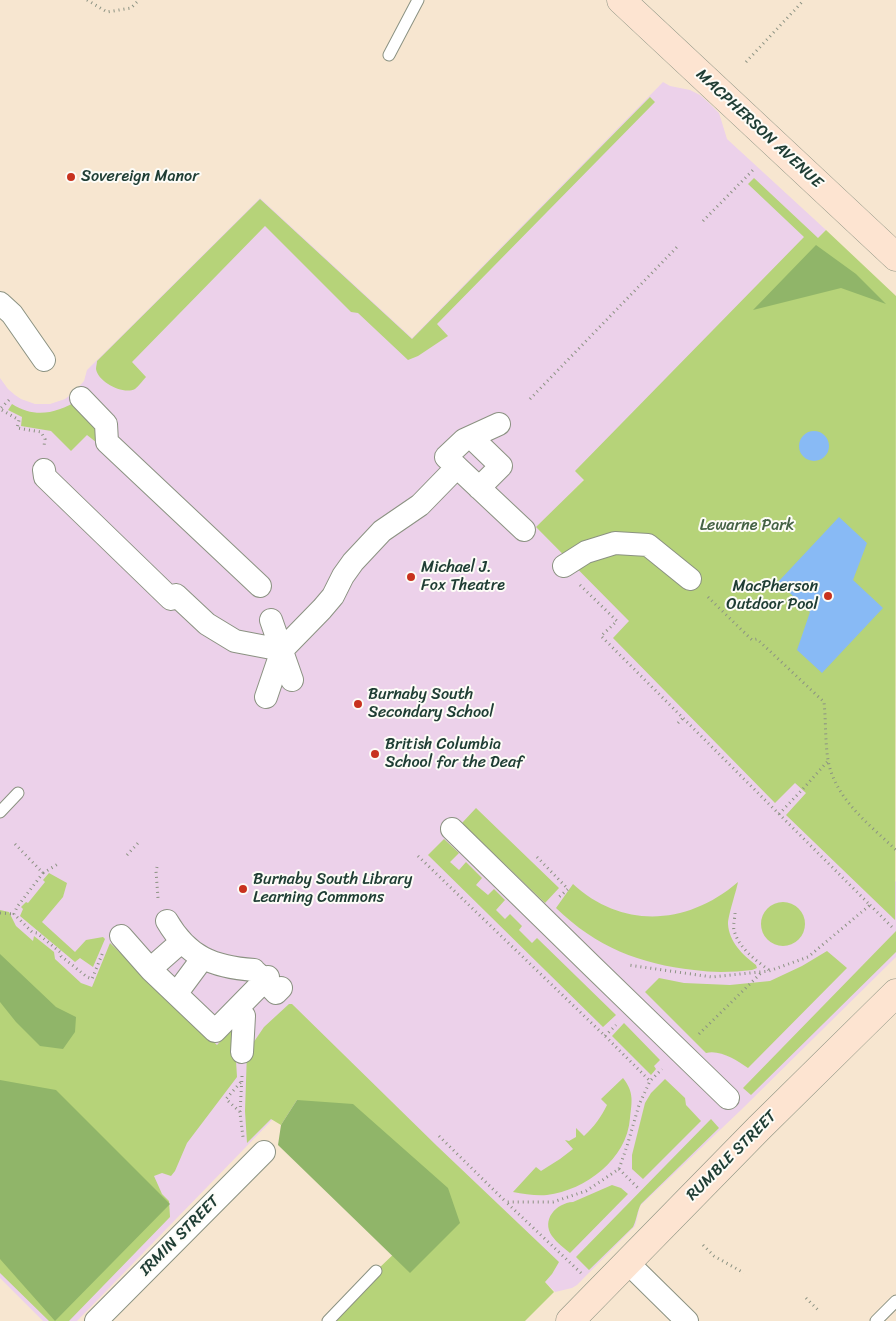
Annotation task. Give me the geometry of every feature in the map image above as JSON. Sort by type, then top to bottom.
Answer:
[{"type":"street","name":"MACPHERSON AVENUE","points":[[622,0],[896,257]]},
{"type":"street","points":[[0,303],[12,314],[44,360]]},
{"type":"street","points":[[81,398],[106,424],[107,442],[260,586]]},
{"type":"street","points":[[499,424],[464,440],[446,457],[457,467],[473,488],[524,530]]},
{"type":"street","points":[[471,437],[501,466],[473,488]]},
{"type":"street","points":[[266,697],[282,650],[308,634],[353,562],[374,543],[382,531],[420,505],[457,467]]},
{"type":"street","points":[[44,470],[45,477],[171,599],[176,595],[207,624],[235,641],[282,650]]},
{"type":"street","points":[[569,573],[586,552],[615,543],[648,545],[690,579]]},
{"type":"street","points":[[271,620],[292,680]]},
{"type":"street","points":[[452,828],[728,1098]]},
{"type":"street","points":[[113,942],[154,967],[181,990],[215,1031],[270,983],[202,959],[181,942],[166,921]]},
{"type":"street","points":[[154,967],[181,942]]},
{"type":"street","points":[[181,990],[202,959]]},
{"type":"street","name":"RUMBLE STREET","points":[[570,1321],[759,1128],[896,993]]},
{"type":"street","points":[[237,1010],[244,1016],[242,1052]]},
{"type":"street","name":"IRMIN STREET","points":[[96,1321],[264,1152]]},
{"type":"street","points":[[628,1263],[687,1321]]},
{"type":"lane","points":[[389,55],[418,0]]},
{"type":"lane","points":[[0,812],[18,793]]},
{"type":"lane","points":[[328,1321],[376,1271]]},
{"type":"lane","points":[[876,1321],[896,1301]]},
{"type":"path","points":[[87,0],[107,12],[131,8],[139,0]]},
{"type":"path","points":[[746,62],[804,0]]},
{"type":"path","points":[[703,221],[754,169]]},
{"type":"path","points":[[530,399],[677,247]]},
{"type":"path","points":[[9,400],[0,410],[19,420],[17,428],[41,432],[45,439]]},
{"type":"path","points":[[569,573],[617,621],[601,636],[893,928]]},
{"type":"path","points":[[690,579],[752,640],[757,639],[824,702],[828,761],[836,783],[846,801],[896,850]]},
{"type":"path","points":[[678,723],[683,718]]},
{"type":"path","points":[[779,814],[828,761]]},
{"type":"path","points":[[730,773],[734,769]]},
{"type":"path","points":[[127,855],[138,843]]},
{"type":"path","points":[[15,844],[43,873]]},
{"type":"path","points":[[418,856],[650,1081]]},
{"type":"path","points":[[537,857],[568,889],[540,915]]},
{"type":"path","points":[[14,914],[17,907],[43,873],[58,864]]},
{"type":"path","points":[[592,966],[628,965],[712,977],[769,971],[808,957],[870,905]]},
{"type":"path","points":[[0,913],[14,914],[32,932],[37,933],[87,977],[92,979],[113,942]]},
{"type":"path","points":[[735,913],[734,929],[742,947],[769,971]]},
{"type":"path","points":[[506,1202],[553,1202],[586,1190],[619,1169],[639,1105],[650,1081],[762,972]]},
{"type":"path","points":[[242,1052],[240,1113],[242,1129]]},
{"type":"path","points":[[240,1113],[226,1099],[241,1082]]},
{"type":"path","points":[[439,1136],[585,1277]]},
{"type":"path","points":[[619,1169],[639,1189]]},
{"type":"path","points":[[703,1245],[714,1256],[744,1273]]},
{"type":"path","points":[[806,1298],[819,1311]]},
{"type":"shaded area","name":"Burnaby South Secondary School","points":[[663,82],[670,86],[690,90],[708,102],[719,113],[727,139],[826,230],[568,496],[896,882],[896,957],[741,1110],[640,1206],[635,1226],[572,1288],[555,1292],[457,1194],[407,1242],[276,1116],[77,1321],[43,1321],[0,1278],[0,378],[15,395],[35,404],[50,404],[65,399],[84,381],[87,370],[260,198],[412,338]]},
{"type":"green space","points":[[650,97],[655,102],[437,324],[448,336],[418,356],[408,360],[358,313],[351,312],[265,226],[132,362],[146,377],[135,389],[118,389],[106,383],[98,374],[96,369],[97,361],[260,199],[412,339]]},
{"type":"green space","name":"Lewarne Park","points":[[754,178],[818,238],[826,230],[896,296],[895,920],[786,815],[806,793],[795,783],[775,803],[613,638],[629,621],[536,527],[584,480],[575,471],[804,237],[748,184]]},
{"type":"green space","points":[[816,245],[856,274],[886,304],[841,288],[753,310]]},
{"type":"green space","points":[[79,400],[101,423],[101,446],[87,435],[71,451],[51,431],[21,426],[22,417],[8,410],[12,404],[29,412],[54,411]]},
{"type":"green space","points":[[476,808],[559,888],[545,903],[462,823]]},
{"type":"green space","points":[[444,839],[459,853],[450,862],[459,870],[466,862],[482,878],[476,885],[488,895],[494,889],[505,900],[496,910],[505,919],[510,914],[522,926],[519,930],[532,943],[537,938],[616,1015],[603,1027],[428,855]]},
{"type":"green space","points":[[49,873],[67,883],[63,897],[42,922],[75,952],[86,940],[103,937],[105,939],[93,967],[80,958],[75,962],[20,916],[23,909],[21,907],[26,902],[28,903],[45,882],[43,880]]},
{"type":"green space","points":[[738,882],[728,920],[729,931],[738,948],[756,965],[757,968],[752,970],[701,971],[637,958],[603,943],[571,922],[556,908],[573,884],[592,899],[613,909],[634,915],[656,916],[677,914],[698,907],[719,896]]},
{"type":"green space","points":[[783,902],[795,906],[801,912],[805,924],[801,936],[795,942],[783,946],[771,942],[765,936],[761,924],[765,912],[771,906]]},
{"type":"green space","points":[[0,910],[9,912],[16,926],[33,941],[34,936],[54,952],[55,959],[81,983],[92,987],[110,943],[217,1045],[234,1027],[237,1077],[187,1143],[171,1176],[162,1173],[154,1176],[162,1194],[169,1201],[170,1217],[69,1321],[49,1321],[0,1273]]},
{"type":"green space","points":[[896,931],[896,952],[751,1095],[743,1088]]},
{"type":"green space","points":[[827,951],[847,968],[748,1068],[722,1054],[706,1053],[645,992],[659,978],[684,983],[730,985],[770,981],[802,966]]},
{"type":"green space","points":[[0,954],[56,1007],[76,1017],[75,1032],[63,1049],[40,1046],[16,1022],[0,1002]]},
{"type":"green space","points":[[289,1004],[292,1004],[559,1262],[545,1282],[554,1292],[525,1321],[328,1321],[376,1271],[451,1199],[297,1100],[281,1125],[271,1119],[247,1143],[245,1111],[247,1052],[264,1027]]},
{"type":"green space","points":[[624,1023],[660,1060],[654,1066],[656,1069],[651,1075],[612,1036]]},
{"type":"green space","points":[[623,1078],[629,1088],[631,1097],[630,1118],[627,1133],[613,1159],[590,1179],[562,1192],[547,1195],[530,1195],[513,1192],[536,1167],[541,1171],[573,1149],[565,1140],[569,1141],[576,1137],[576,1128],[584,1136],[591,1129],[607,1105],[601,1099]]},
{"type":"green space","points":[[665,1079],[685,1098],[686,1105],[701,1121],[643,1179],[632,1169],[632,1155],[645,1103],[651,1093]]},
{"type":"green space","points":[[0,1080],[56,1090],[170,1204],[55,1321],[0,1259]]},
{"type":"green space","points":[[297,1100],[353,1104],[448,1188],[460,1223],[410,1273],[278,1145],[281,1125]]},
{"type":"green space","points":[[711,1119],[719,1128],[641,1204],[633,1227],[589,1270],[576,1257]]},
{"type":"green space","points":[[612,1185],[621,1188],[628,1194],[570,1253],[556,1241],[549,1230],[549,1218],[552,1213],[561,1205],[573,1202]]},
{"type":"water","points":[[814,431],[820,432],[828,440],[828,452],[820,460],[814,461],[808,460],[800,452],[799,446],[800,440],[808,432]]},
{"type":"water","points":[[839,517],[867,543],[853,580],[883,608],[822,673],[797,650],[810,612],[778,582]]},
{"type":"place","name":"Sovereign Manor","points":[[71,177]]},
{"type":"place","name":"Michael J. Fox Theatre","points":[[411,577]]},
{"type":"place","name":"MacPherson Outdoor Pool","points":[[828,596]]},
{"type":"place","name":"Burnaby South Secondary School","points":[[358,704]]},
{"type":"place","name":"British Columbia School for the Deaf","points":[[375,754]]},
{"type":"place","name":"Burnaby South Library Learning Commons","points":[[243,889]]}]
